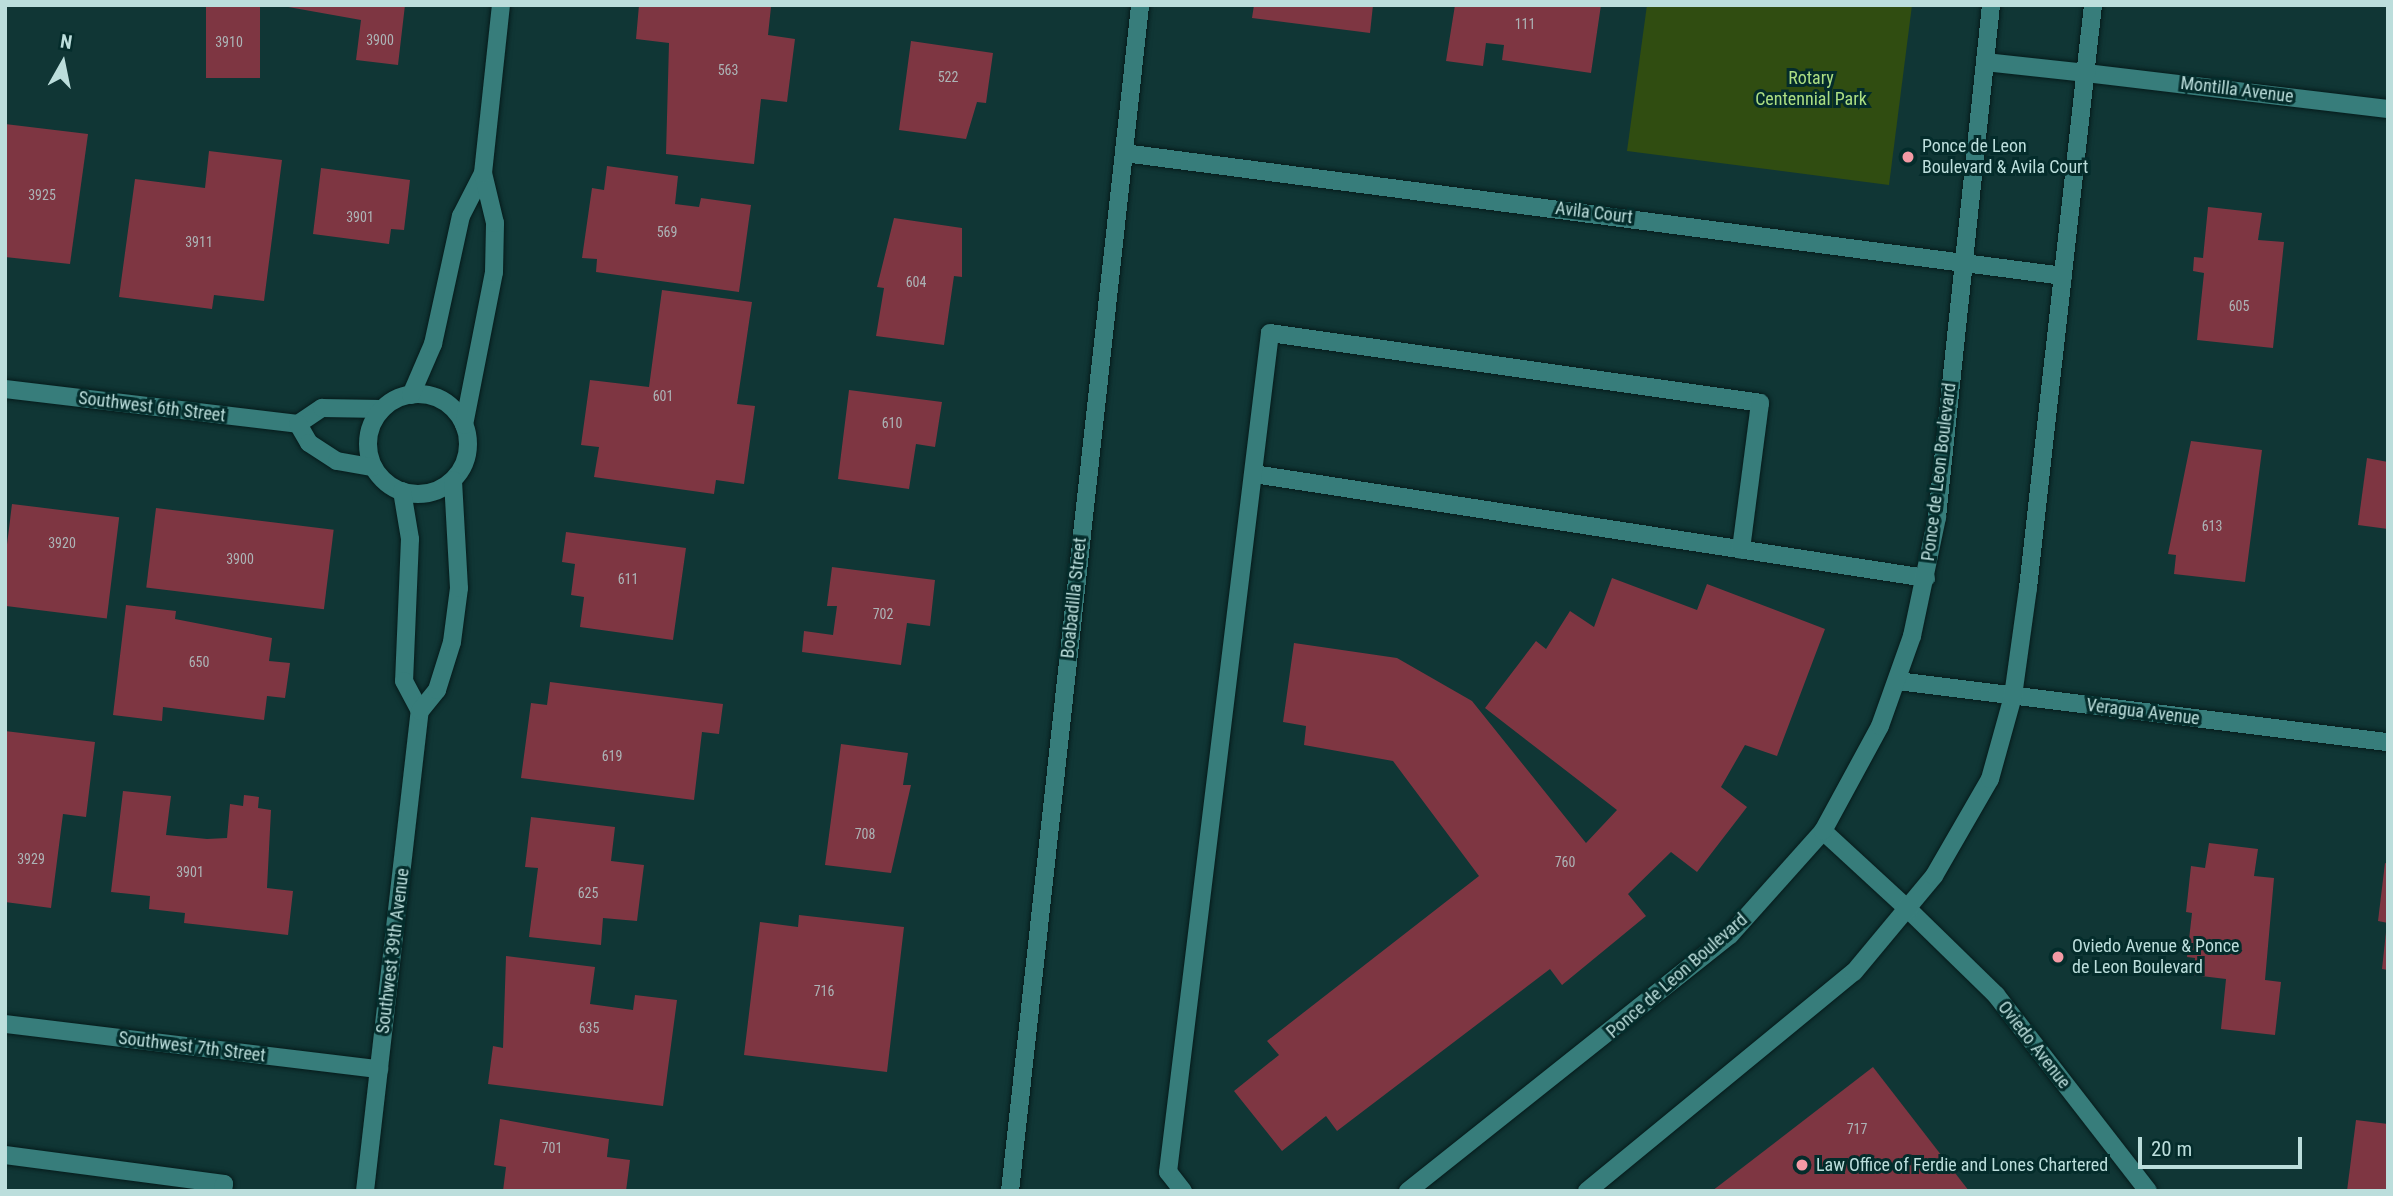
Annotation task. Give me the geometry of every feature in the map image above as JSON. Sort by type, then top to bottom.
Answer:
[{"type":"street","name":"Southwest 39th Avenue","points":[[365,1191],[420,711],[437,690],[452,642],[460,562],[453,480],[466,460],[464,425],[494,272],[495,223],[483,173],[501,5]]},
{"type":"street","name":"Boabadilla Street","points":[[1010,1191],[1140,5]]},
{"type":"street","name":"Ponce de Leon Boulevard","points":[[1408,1191],[1730,935],[1823,831],[1898,681],[1926,578],[1991,5]]},
{"type":"street","points":[[1587,1191],[1806,1017],[1909,910],[1967,827],[1990,779],[2013,696],[2093,5]]},
{"type":"street","name":"Montilla Avenue","points":[[1985,62],[2388,109]]},
{"type":"street","name":"Avila Court","points":[[1124,153],[2063,276]]},
{"type":"street","name":"Southwest 39th Avenue","points":[[411,395],[433,344],[461,216],[483,173]]},
{"type":"street","points":[[1183,1191],[1168,1172],[1270,333],[1760,403],[1741,550]]},
{"type":"street","name":"Southwest 6th Street","points":[[5,389],[298,424]]},
{"type":"street","points":[[453,480],[429,494],[402,491],[372,467],[337,461],[309,443],[298,424],[322,408],[383,409],[411,395],[442,400],[464,425]]},
{"type":"street","points":[[372,467],[368,436],[383,409]]},
{"type":"street","points":[[1254,474],[1926,578]]},
{"type":"street","points":[[402,491],[410,539],[404,681],[420,711]]},
{"type":"street","name":"Veragua Avenue","points":[[1898,681],[2388,742]]},
{"type":"street","name":"Oviedo Avenue","points":[[1823,831],[1996,995],[2148,1191]]},
{"type":"street","name":"Southwest 7th Street","points":[[5,1024],[379,1069]]},
{"type":"street","points":[[5,1155],[224,1184],[223,1191]]},
{"type":"green space","name":"Rotary Centennial Park","points":[[1647,5],[1912,5],[1889,185],[1627,151]]},
{"type":"building","points":[[206,5],[260,5],[260,78],[206,78]]},
{"type":"building","points":[[277,5],[405,5],[398,65],[356,60],[361,20]]},
{"type":"building","points":[[639,5],[771,7],[768,35],[795,39],[787,102],[761,99],[754,164],[666,154],[669,43],[636,39]]},
{"type":"building","points":[[1254,5],[1373,5],[1370,33],[1252,18]]},
{"type":"building","points":[[1455,5],[1601,5],[1591,73],[1502,60],[1504,45],[1486,43],[1483,66],[1446,61]]},
{"type":"building","points":[[911,41],[993,53],[986,103],[977,102],[966,139],[899,130]]},
{"type":"building","points":[[5,124],[88,134],[70,264],[5,257]]},
{"type":"building","points":[[209,151],[282,160],[264,301],[214,295],[212,309],[119,297],[135,179],[205,188]]},
{"type":"building","points":[[607,166],[678,176],[675,204],[699,207],[701,198],[751,205],[739,292],[596,272],[597,259],[582,258],[592,188],[604,190]]},
{"type":"building","points":[[321,168],[410,180],[404,230],[391,229],[389,244],[313,234]]},
{"type":"building","points":[[2208,207],[2262,213],[2258,240],[2284,242],[2273,348],[2197,340],[2204,273],[2193,271],[2194,257],[2203,258]]},
{"type":"building","points":[[894,218],[962,228],[962,277],[954,276],[944,345],[876,336],[884,288],[877,287]]},
{"type":"building","points":[[662,290],[752,302],[737,404],[755,406],[744,484],[716,480],[714,494],[594,477],[599,447],[581,445],[590,380],[649,387]]},
{"type":"building","points":[[849,390],[942,402],[935,447],[916,444],[909,489],[838,479]]},
{"type":"building","points":[[2191,441],[2262,450],[2245,582],[2174,574],[2176,555],[2168,554]]},
{"type":"building","points":[[2367,458],[2388,462],[2388,529],[2358,525]]},
{"type":"building","points":[[12,504],[119,517],[107,618],[5,606],[5,561]]},
{"type":"building","points":[[156,508],[334,530],[324,609],[146,587]]},
{"type":"building","points":[[566,532],[686,548],[673,640],[580,627],[584,597],[571,595],[575,564],[562,562]]},
{"type":"building","points":[[832,567],[935,580],[930,626],[907,623],[901,665],[802,652],[804,631],[833,635],[837,606],[827,606]]},
{"type":"building","points":[[1612,578],[1697,610],[1707,584],[1825,629],[1777,756],[1745,745],[1721,787],[1747,807],[1697,872],[1671,852],[1628,894],[1646,916],[1562,985],[1550,969],[1337,1131],[1326,1116],[1282,1151],[1234,1091],[1279,1055],[1267,1041],[1479,876],[1393,761],[1304,745],[1306,726],[1283,722],[1294,643],[1397,658],[1472,701],[1586,843],[1617,810],[1485,708],[1536,641],[1546,649],[1570,611],[1594,627]]},
{"type":"building","points":[[126,605],[176,611],[175,619],[272,638],[269,661],[290,663],[285,698],[267,696],[264,720],[163,707],[162,721],[113,715]]},
{"type":"building","points":[[550,682],[723,704],[719,734],[702,732],[694,800],[521,778],[531,703],[547,705]]},
{"type":"building","points":[[5,731],[95,742],[86,817],[63,814],[51,908],[5,902]]},
{"type":"building","points":[[841,744],[908,753],[903,785],[911,785],[891,873],[825,865]]},
{"type":"building","points":[[123,791],[171,796],[166,835],[207,839],[227,838],[230,804],[243,806],[244,795],[259,797],[258,808],[271,810],[267,888],[293,891],[288,935],[184,923],[185,913],[149,909],[150,896],[111,892]]},
{"type":"building","points":[[531,817],[615,827],[611,861],[644,865],[637,921],[603,918],[601,945],[529,937],[538,868],[525,867]]},
{"type":"building","points":[[2209,843],[2258,849],[2254,876],[2274,878],[2265,980],[2281,982],[2275,1035],[2221,1029],[2226,979],[2193,975],[2195,958],[2187,957],[2192,913],[2186,912],[2191,866],[2205,868]]},
{"type":"building","points":[[2385,863],[2388,864],[2388,923],[2378,921]]},
{"type":"building","points":[[799,915],[904,927],[887,1072],[744,1055],[760,922],[798,927]]},
{"type":"building","points":[[2388,932],[2388,970],[2382,969]]},
{"type":"building","points":[[506,956],[595,967],[590,1004],[633,1010],[635,995],[677,1000],[663,1106],[488,1084],[493,1046],[503,1048]]},
{"type":"building","points":[[1873,1067],[1969,1191],[1712,1191]]},
{"type":"building","points":[[500,1119],[609,1139],[607,1157],[630,1160],[626,1191],[503,1191],[506,1167],[494,1165]]},
{"type":"building","points":[[2356,1120],[2388,1124],[2388,1191],[2347,1191]]},
{"type":"place","name":"Ponce de Leon Boulevard & Avila Court","points":[[1908,157]]},
{"type":"place","name":"Oviedo Avenue & Ponce de Leon Boulevard","points":[[2058,957]]},
{"type":"place","name":"Law Office of Ferdie and Lones Chartered","points":[[1802,1165]]}]
